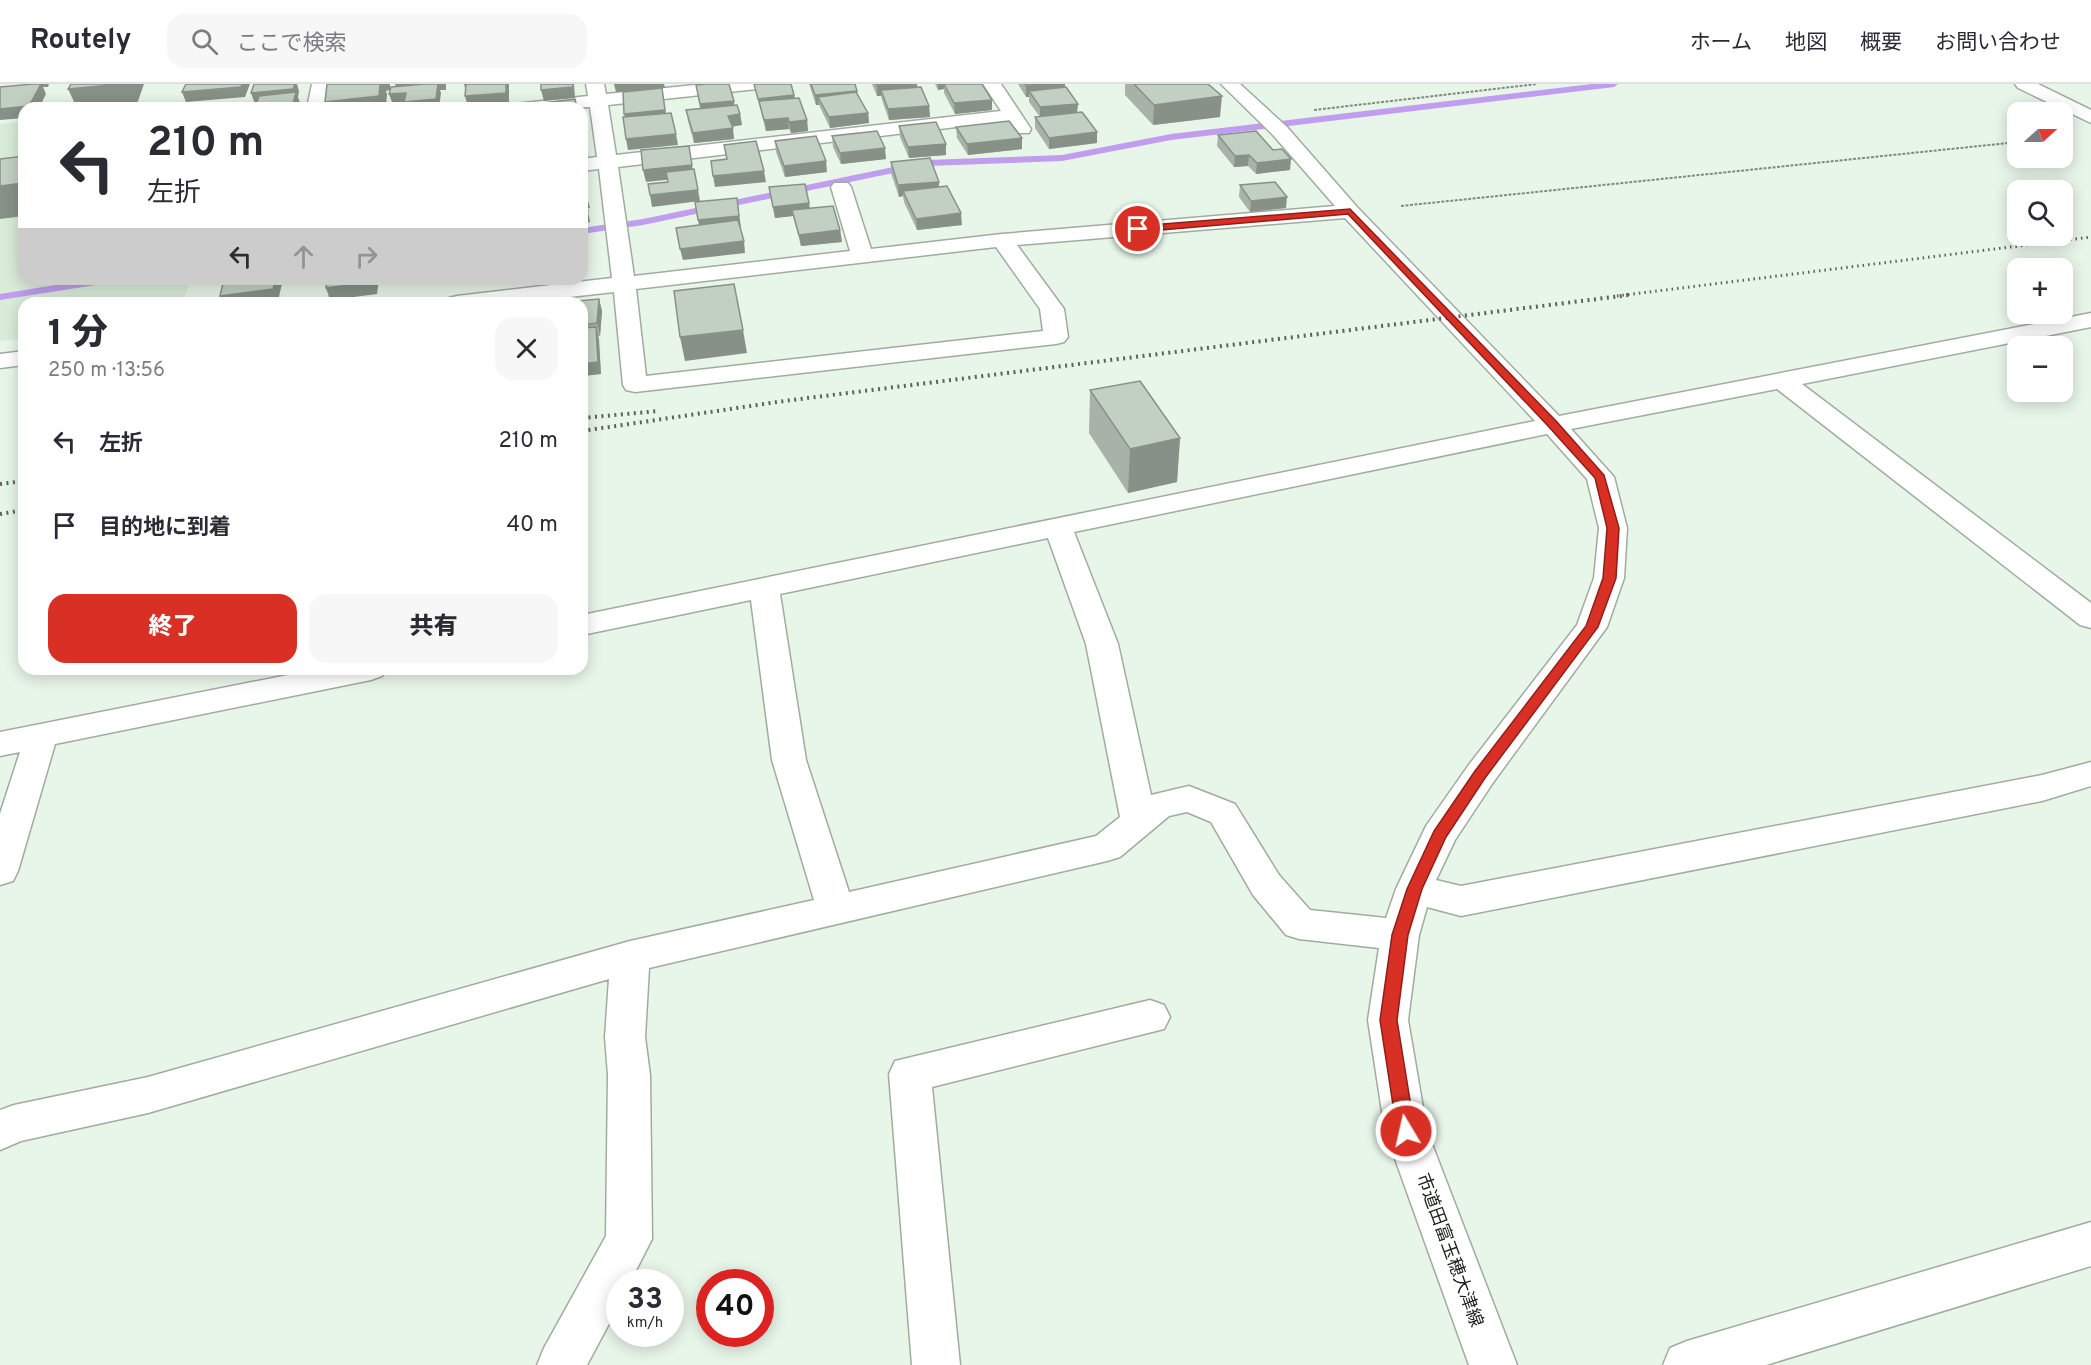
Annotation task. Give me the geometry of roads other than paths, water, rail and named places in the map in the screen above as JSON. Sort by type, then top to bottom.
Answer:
[{"type":"street","points":[[317,102],[321,84]]},
{"type":"street","points":[[551,102],[596,92],[757,84]]},
{"type":"street","points":[[588,165],[1017,122],[992,84]]},
{"type":"street","points":[[2024,84],[2091,117]]},
{"type":"street","name":"市道田富玉穂大津線","points":[[1233,86],[1272,124],[1350,211],[1553,424],[1600,477],[1613,528],[1610,578],[1592,627],[1480,775],[1439,835],[1414,889],[1400,935],[1388,1020],[1406,1131],[1493,1365]]},
{"type":"street","points":[[596,92],[618,226],[635,385],[1056,337],[1053,309],[1002,240]]},
{"type":"street","points":[[841,187],[862,256]]},
{"type":"street","points":[[510,297],[1002,240],[1350,211]]},
{"type":"street","points":[[588,625],[1553,424],[2091,320]]},
{"type":"street","points":[[0,361],[18,359]]},
{"type":"street","points":[[1781,380],[2091,618]]},
{"type":"street","points":[[1058,527],[1102,644],[1139,821]]},
{"type":"street","points":[[764,588],[789,760],[836,909]]},
{"type":"street","points":[[0,744],[342,675]]},
{"type":"street","points":[[0,871],[41,737]]},
{"type":"street","points":[[1414,889],[1461,901],[2042,788],[2091,774]]},
{"type":"street","points":[[0,1131],[14,1125],[148,1095],[630,957],[1107,847],[1159,806],[1189,799],[1223,813],[1266,885],[1299,924],[1400,935]]},
{"type":"street","points":[[561,1365],[630,1239],[629,1075],[625,1037],[630,957]]},
{"type":"street","points":[[936,1365],[910,1074],[1150,1017]]},
{"type":"street","points":[[1687,1365],[2091,1244]]},
{"type":"waterway","points":[[588,230],[643,222],[927,163],[1062,158],[1171,137],[1614,84]]},
{"type":"waterway","points":[[0,297],[77,285]]},
{"type":"railway","points":[[1617,296],[2091,237]]},
{"type":"railway","points":[[588,430],[784,401],[1629,295]]},
{"type":"railway","points":[[588,417],[659,411]]},
{"type":"railway","points":[[0,484],[18,482]]},
{"type":"railway","points":[[0,514],[18,511]]}]
